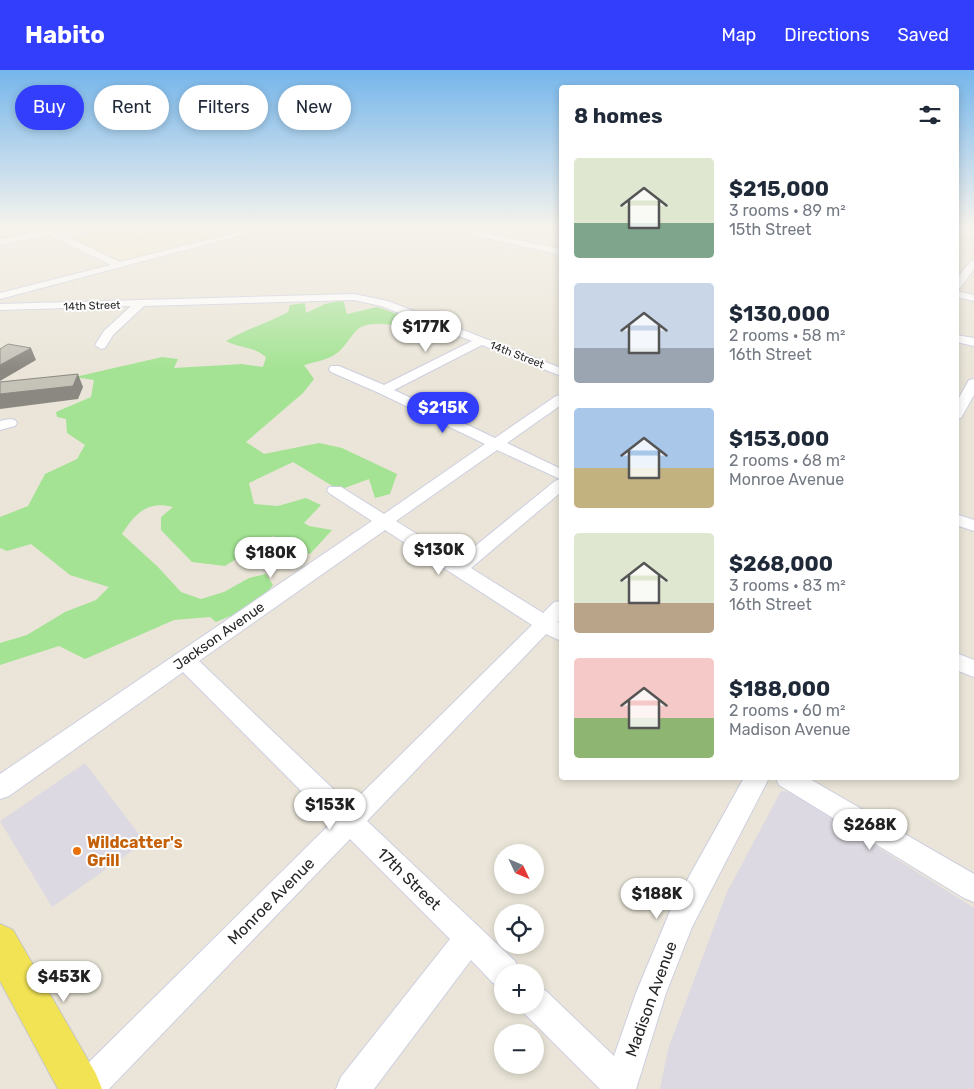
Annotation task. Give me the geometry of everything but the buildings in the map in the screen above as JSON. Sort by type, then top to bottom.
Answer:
[{"type":"main road","points":[[0,943],[81,1089]]},
{"type":"street","points":[[0,296],[82,275]]},
{"type":"street","points":[[959,295],[974,298]]},
{"type":"street","name":"14th Street","points":[[0,307],[139,305],[354,298],[384,303],[559,371]]},
{"type":"street","points":[[101,345],[108,333],[139,305]]},
{"type":"street","points":[[959,339],[974,342]]},
{"type":"street","points":[[384,390],[481,341]]},
{"type":"street","points":[[335,369],[384,390],[559,474]]},
{"type":"street","points":[[959,409],[974,383]]},
{"type":"street","name":"Jackson Avenue","points":[[0,788],[559,400]]},
{"type":"street","points":[[458,569],[559,486]]},
{"type":"street","points":[[335,490],[458,569],[556,622]]},
{"type":"street","points":[[959,520],[974,526]]},
{"type":"street","name":"Monroe Avenue","points":[[86,1089],[349,822],[556,622]]},
{"type":"street","name":"17th Street","points":[[184,660],[496,964]]},
{"type":"street","points":[[959,662],[974,669]]},
{"type":"street","name":"Madison Avenue","points":[[620,1087],[651,993],[681,919],[756,780]]},
{"type":"street","points":[[791,780],[974,889]]},
{"type":"street","points":[[353,1089],[468,938]]},
{"type":"street","points":[[544,1011],[620,1087]]},
{"type":"shaded area","points":[[85,763],[145,842],[52,907],[0,821]]},
{"type":"shaded area","points":[[781,791],[790,792],[974,908],[974,1089],[660,1089],[668,1049],[727,892]]},
{"type":"green space","points":[[343,300],[347,314],[377,307],[420,322],[422,325],[407,327],[376,324],[361,327],[352,335],[340,351],[321,360],[304,365],[314,379],[303,393],[246,442],[264,454],[319,443],[342,448],[397,474],[390,494],[375,498],[369,479],[339,490],[293,462],[249,483],[254,504],[278,506],[306,498],[321,505],[304,523],[309,526],[332,530],[310,554],[289,547],[273,536],[225,566],[192,562],[161,530],[161,517],[173,507],[156,505],[149,507],[132,520],[122,534],[158,567],[181,592],[201,599],[224,592],[249,578],[266,574],[273,585],[257,605],[216,622],[210,617],[174,620],[85,659],[59,646],[0,665],[0,643],[27,635],[65,612],[96,600],[109,587],[70,575],[31,544],[7,551],[0,548],[0,517],[28,506],[45,474],[77,459],[85,445],[67,433],[66,419],[57,417],[56,412],[91,397],[94,380],[75,377],[162,357],[178,359],[174,368],[242,364],[263,367],[266,357],[261,353],[226,341],[288,312],[290,305],[305,303],[306,313],[325,304]]},
{"type":"place","name":"Wildcatter's Grill","points":[[77,851]]}]
